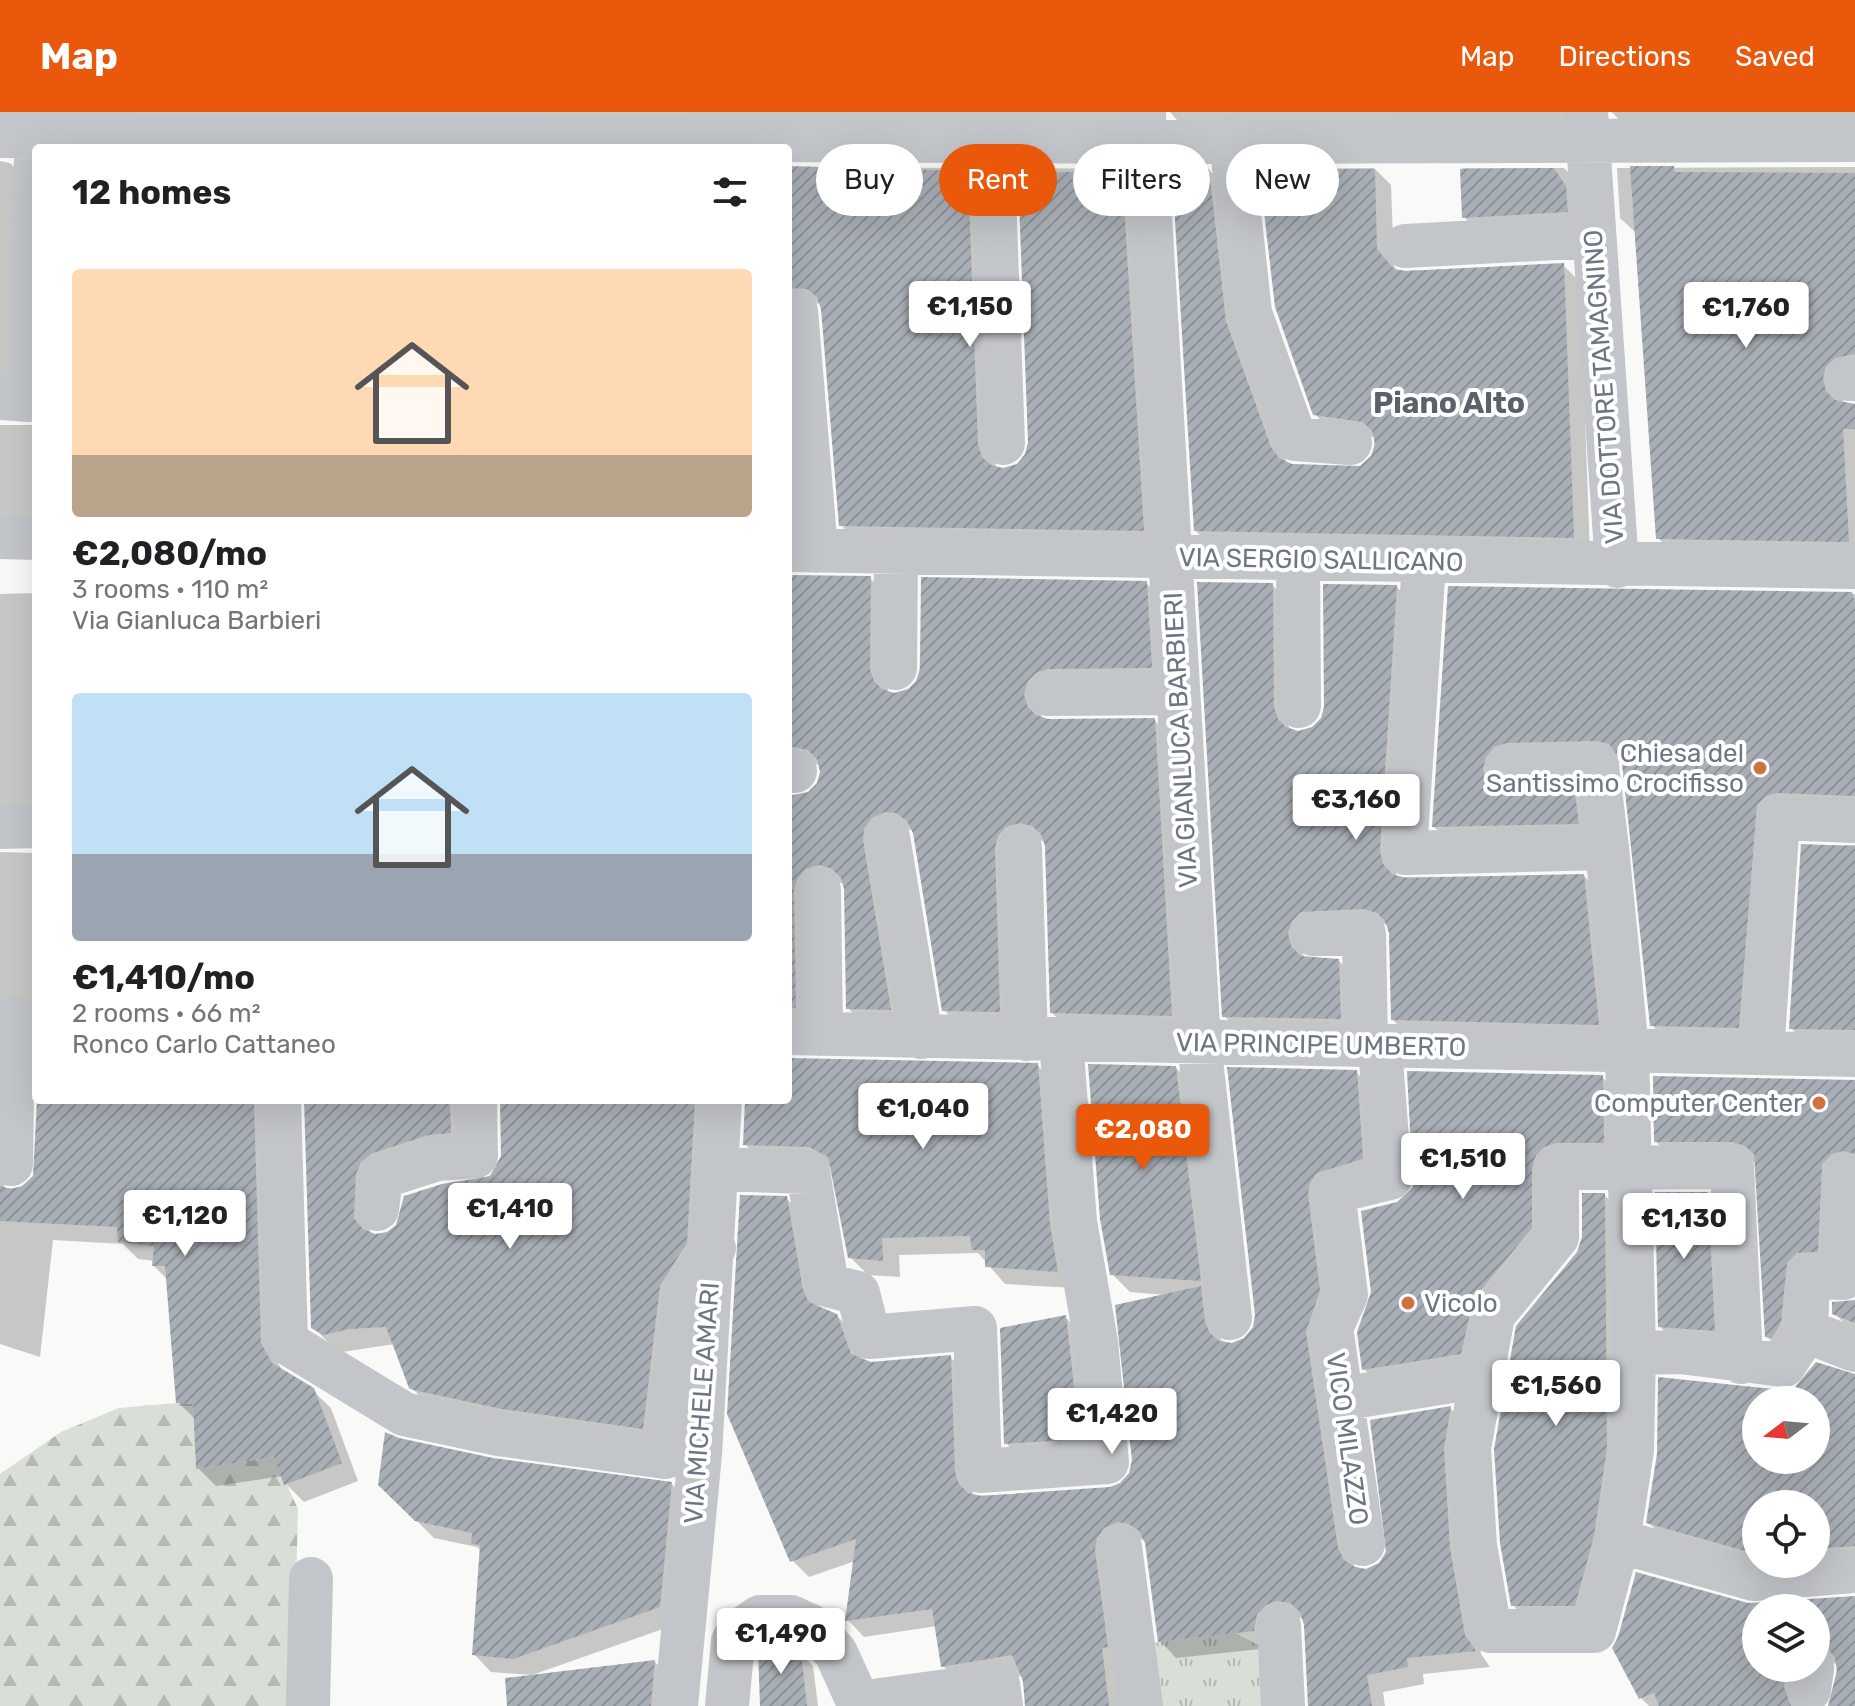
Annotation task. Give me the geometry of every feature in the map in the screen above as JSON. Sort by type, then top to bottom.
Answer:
[{"type":"street","points":[[0,398],[29,400],[16,278],[27,144],[580,144],[698,133],[992,140],[1145,126],[1231,139],[1380,126],[1685,126],[1836,131]]},
{"type":"street","name":"VIA GIANLUCA BARBIERI","points":[[1145,126],[1199,1043],[1230,1318]]},
{"type":"street","name":"VIA DOTTORE TAMAGNINO","points":[[1587,126],[1592,236],[1617,566]]},
{"type":"street","points":[[1231,139],[1250,313],[1295,439],[1350,443]]},
{"type":"street","points":[[992,140],[1003,443]]},
{"type":"street","points":[[1405,246],[1592,236]]},
{"type":"street","points":[[796,311],[802,550]]},
{"type":"street","points":[[0,537],[32,538]]},
{"type":"street","name":"VIA SERGIO SALLICANO","points":[[802,550],[1617,566],[1855,567]]},
{"type":"street","points":[[895,668],[896,553]]},
{"type":"street","points":[[1298,560],[1299,706]]},
{"type":"street","points":[[1424,562],[1405,853],[1607,848]]},
{"type":"street","points":[[1049,694],[1178,693]]},
{"type":"street","points":[[1508,768],[1597,766],[1627,1050],[1628,1170],[1634,1353],[1632,1450],[1618,1541],[1594,1631],[1490,1631],[1475,1546],[1469,1448],[1493,1315],[1557,1237],[1557,1168],[1628,1170],[1732,1167],[1741,1362]]},
{"type":"street","points":[[1762,1053],[1778,818],[1855,821]]},
{"type":"street","points":[[0,827],[32,826]]},
{"type":"street","points":[[888,837],[921,1037]]},
{"type":"street","points":[[719,1169],[808,1172],[827,1285],[858,1293],[869,1337],[975,1328],[980,1471],[1107,1462],[1096,1342],[1044,1040],[1020,848]]},
{"type":"street","points":[[804,1034],[819,890]]},
{"type":"street","points":[[1313,934],[1364,934],[1373,1046]]},
{"type":"street","points":[[11,1164],[16,1018]]},
{"type":"street","name":"VIA PRINCIPE UMBERTO","points":[[804,1034],[1855,1055]]},
{"type":"street","name":"VICO MILAZZO","points":[[1363,1544],[1331,1328],[1346,1295],[1333,1192],[1390,1178],[1373,1046]]},
{"type":"street","points":[[279,1104],[286,1342],[404,1414],[498,1434],[665,1457],[685,1289],[714,1248]]},
{"type":"street","points":[[377,1209],[381,1177],[437,1159],[476,1156],[475,1104]]},
{"type":"street","name":"VIA MICHELE AMARI","points":[[676,1706],[700,1454],[719,1169],[720,1104]]},
{"type":"street","points":[[1634,1353],[1680,1352],[1784,1365],[1806,1331],[1808,1276],[1843,1278],[1844,1176]]},
{"type":"street","points":[[1806,1331],[1855,1350]]},
{"type":"street","points":[[1340,1399],[1482,1376]]},
{"type":"street","points":[[1618,1541],[1754,1579],[1787,1593],[1855,1571]]},
{"type":"street","points":[[1120,1547],[1141,1706]]},
{"type":"street","points":[[308,1706],[311,1579]]},
{"type":"street","points":[[727,1706],[733,1641],[744,1628],[760,1617],[791,1617],[813,1627],[836,1653],[859,1704],[998,1684],[1001,1706]]},
{"type":"street","points":[[1279,1626],[1283,1706]]},
{"type":"green space","points":[[193,1404],[196,1469],[274,1457],[298,1509],[293,1706],[0,1706],[0,1474],[61,1432],[119,1408]]},
{"type":"green space","points":[[1235,1633],[1264,1648],[1267,1706],[1161,1706],[1152,1643]]},
{"type":"building","points":[[792,166],[816,167],[816,216],[923,216],[923,170],[939,170],[939,216],[970,216],[978,444],[982,457],[991,465],[1003,468],[1017,464],[1025,454],[1028,442],[1020,216],[1057,216],[1057,172],[1073,172],[1073,216],[1125,216],[1144,531],[839,526],[821,309],[817,297],[807,289],[792,288]]},
{"type":"building","points":[[1630,166],[1674,166],[1675,172],[1855,173],[1855,354],[1835,358],[1826,367],[1823,378],[1826,391],[1835,400],[1855,404],[1855,429],[1843,429],[1849,542],[1656,539]]},
{"type":"building","points":[[1554,168],[1566,186],[1568,212],[1462,218],[1460,169]]},
{"type":"building","points":[[1339,169],[1375,169],[1377,249],[1394,269],[1406,271],[1564,263],[1574,538],[1194,531],[1175,216],[1210,216],[1210,178],[1226,321],[1271,447],[1279,458],[1292,464],[1360,466],[1371,456],[1375,444],[1372,431],[1363,422],[1313,415],[1275,307],[1264,216],[1339,216]]},
{"type":"building","points":[[792,575],[871,576],[870,669],[874,681],[882,689],[894,693],[908,689],[916,681],[920,669],[921,577],[1147,581],[1152,668],[1048,669],[1036,673],[1028,681],[1024,695],[1028,707],[1036,715],[1048,719],[1155,718],[1172,1016],[1050,1013],[1045,846],[1041,834],[1032,826],[1020,823],[1006,827],[998,836],[995,848],[1000,1012],[942,1011],[913,833],[907,821],[896,813],[885,812],[872,818],[864,829],[863,840],[891,1010],[846,1009],[844,889],[841,878],[832,869],[819,865],[806,869],[797,879],[794,890],[796,1008],[792,1008],[792,795],[808,792],[817,783],[820,772],[817,759],[808,750],[792,747]]},
{"type":"building","points":[[1197,582],[1273,583],[1274,707],[1278,719],[1286,727],[1298,731],[1312,727],[1321,718],[1324,707],[1323,584],[1397,585],[1380,851],[1383,864],[1392,874],[1406,878],[1584,874],[1599,1025],[1391,1020],[1389,933],[1385,921],[1377,913],[1364,909],[1301,912],[1292,921],[1288,933],[1291,946],[1301,956],[1339,959],[1341,1019],[1222,1017]]},
{"type":"building","points":[[1448,586],[1852,592],[1855,602],[1855,796],[1778,793],[1766,796],[1757,805],[1739,1028],[1650,1026],[1622,763],[1609,744],[1596,741],[1507,743],[1494,747],[1486,757],[1483,769],[1486,780],[1497,790],[1575,792],[1579,824],[1432,827]]},
{"type":"building","points":[[1801,844],[1855,846],[1855,1030],[1789,1029]]},
{"type":"building","points":[[792,1058],[1038,1063],[1050,1224],[1058,1272],[985,1267],[985,1250],[972,1250],[970,1236],[882,1238],[883,1261],[848,1258],[828,1157],[809,1147],[743,1145],[745,1104],[792,1104]]},
{"type":"building","points":[[1088,1064],[1176,1066],[1201,1281],[1110,1275],[1100,1219]]},
{"type":"building","points":[[1227,1067],[1357,1070],[1363,1159],[1317,1173],[1310,1183],[1308,1194],[1320,1291],[1306,1332],[1338,1548],[1344,1560],[1366,1569],[1379,1563],[1386,1552],[1370,1420],[1451,1406],[1444,1449],[1450,1548],[1465,1635],[1476,1651],[1407,1658],[1408,1667],[1367,1675],[1372,1706],[1308,1706],[1304,1625],[1300,1612],[1290,1603],[1277,1601],[1266,1605],[1257,1614],[1254,1631],[1158,1642],[1145,1543],[1139,1531],[1129,1524],[1118,1522],[1104,1528],[1097,1538],[1095,1550],[1108,1647],[1102,1648],[1109,1706],[1025,1706],[1023,1681],[1012,1655],[941,1667],[932,1609],[845,1621],[856,1539],[790,1562],[727,1414],[740,1195],[787,1196],[803,1290],[809,1302],[837,1314],[851,1354],[871,1362],[951,1355],[955,1472],[959,1484],[968,1493],[982,1496],[1110,1487],[1120,1483],[1129,1473],[1132,1460],[1115,1305],[1201,1286],[1205,1322],[1210,1333],[1219,1341],[1232,1343],[1244,1338],[1253,1327],[1255,1315]]},
{"type":"building","points":[[1407,1071],[1603,1075],[1604,1143],[1556,1143],[1544,1147],[1536,1155],[1532,1168],[1532,1228],[1473,1300],[1461,1354],[1362,1370],[1357,1332],[1371,1292],[1361,1211],[1397,1202],[1413,1187]]},
{"type":"building","points":[[1653,1076],[1855,1080],[1855,1154],[1843,1151],[1832,1154],[1822,1164],[1818,1252],[1797,1253],[1787,1263],[1781,1323],[1772,1338],[1765,1337],[1754,1154],[1745,1146],[1732,1142],[1654,1142]]},
{"type":"building","points":[[37,1104],[254,1104],[261,1343],[272,1363],[314,1388],[342,1463],[284,1485],[274,1457],[196,1469],[193,1404],[176,1403],[165,1266],[152,1266],[154,1246],[118,1242],[117,1227],[0,1221],[0,1186],[11,1189],[22,1186],[33,1176]]},
{"type":"building","points":[[304,1104],[450,1104],[451,1133],[429,1135],[373,1153],[361,1162],[356,1174],[354,1218],[363,1229],[375,1234],[387,1232],[396,1225],[404,1196],[442,1184],[490,1176],[501,1156],[500,1104],[695,1104],[687,1243],[660,1286],[643,1429],[502,1409],[413,1390],[409,1388],[386,1327],[349,1329],[323,1335],[311,1328]]},
{"type":"building","points":[[1655,1192],[1708,1192],[1715,1331],[1658,1327]]},
{"type":"building","points":[[1582,1193],[1605,1193],[1607,1448],[1594,1536],[1575,1606],[1511,1606],[1500,1543],[1494,1449],[1516,1326],[1577,1252],[1582,1237]]},
{"type":"building","points":[[1855,1300],[1855,1323],[1832,1314],[1832,1302]]},
{"type":"building","points":[[1066,1315],[1080,1439],[1004,1444],[1000,1328]]},
{"type":"building","points":[[1816,1362],[1855,1374],[1855,1546],[1830,1548],[1830,1490],[1742,1490],[1742,1550],[1646,1523],[1657,1454],[1658,1377],[1744,1386],[1742,1474],[1830,1474],[1830,1386],[1796,1386]]},
{"type":"building","points":[[385,1432],[399,1438],[493,1458],[672,1482],[660,1607],[513,1659],[472,1655],[480,1545],[471,1544],[472,1533],[415,1521],[378,1485]]},
{"type":"building","points":[[1636,1572],[1742,1601],[1742,1682],[1785,1682],[1791,1706],[1659,1706],[1654,1693],[1639,1699],[1612,1648],[1618,1637]]},
{"type":"building","points":[[1855,1596],[1855,1706],[1828,1706],[1837,1671],[1835,1658],[1830,1652],[1830,1598]]},
{"type":"building","points":[[788,1643],[801,1651],[807,1706],[760,1706],[758,1650],[761,1646]]},
{"type":"building","points":[[655,1660],[651,1706],[507,1706],[505,1678]]},
{"type":"place","name":"Chiesa del Santissimo Crocifisso","points":[[1760,768]]},
{"type":"place","name":"Computer Center","points":[[1819,1103]]},
{"type":"place","name":"Vicolo","points":[[1408,1303]]},
{"type":"district","name":"Piano Alto","points":[[1449,403]]}]
